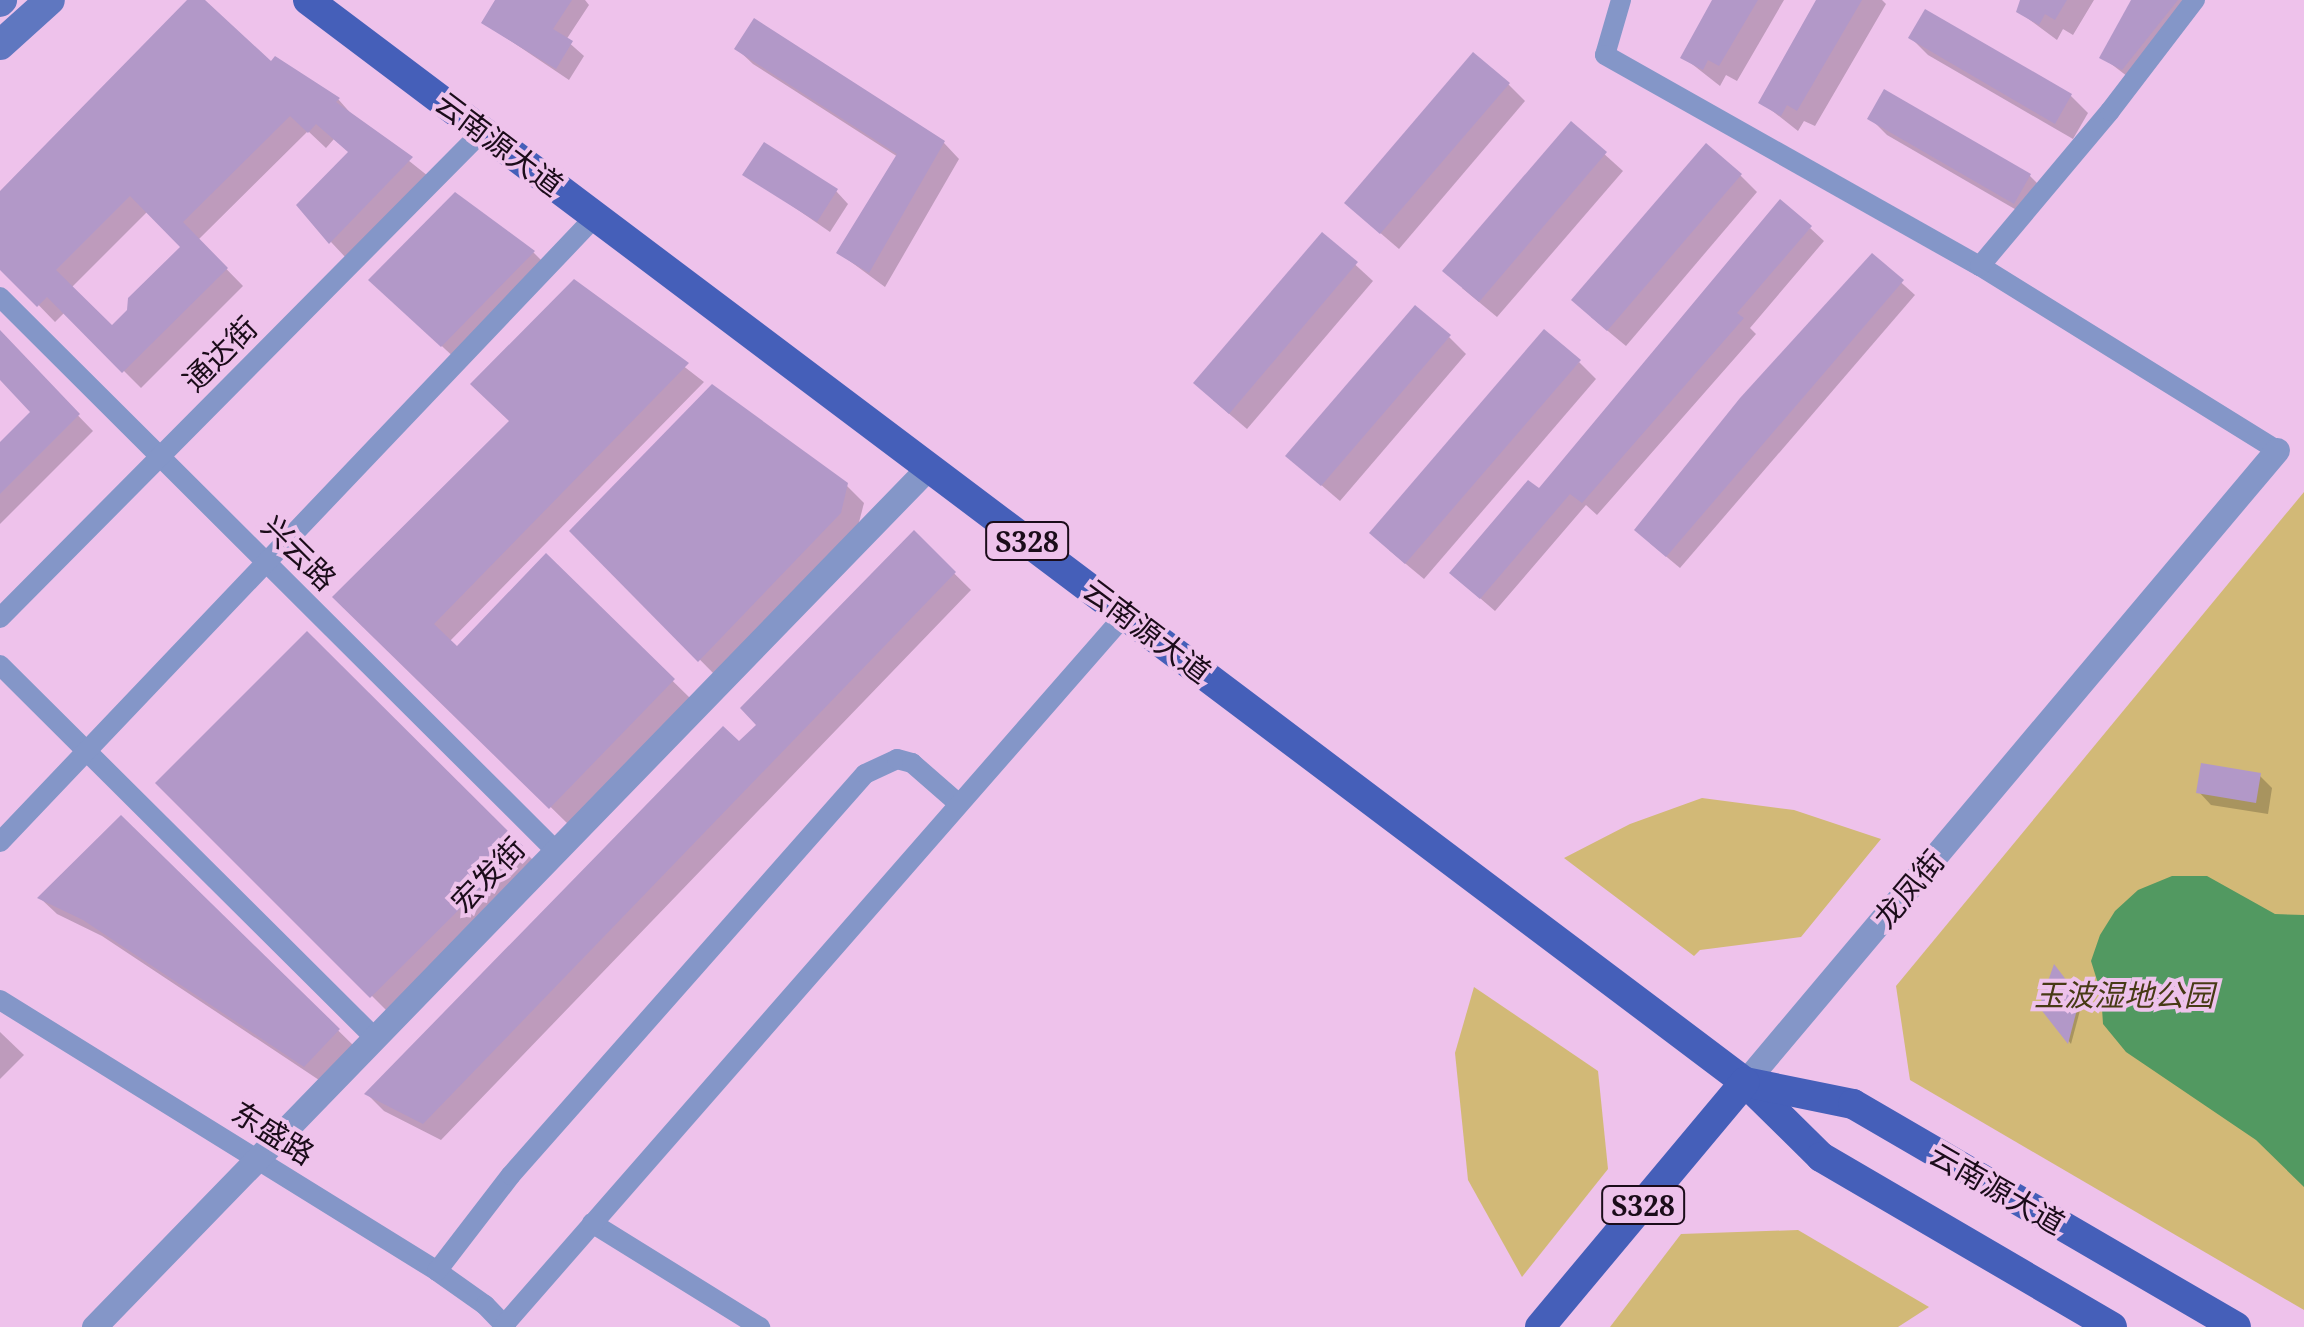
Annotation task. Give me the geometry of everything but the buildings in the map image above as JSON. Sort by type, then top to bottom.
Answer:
[{"type":"main road","points":[[0,45],[50,0]]},
{"type":"main road","name":"云南源大道","points":[[308,0],[1746,1082],[1821,1157],[2112,1327]]},
{"type":"main road","name":"云南源大道","points":[[1746,1082],[1852,1104],[2236,1327]]},
{"type":"main road","name":"龙凤街","points":[[1540,1327],[1746,1082]]},
{"type":"street","points":[[1621,0],[1605,54],[1980,266],[2277,450]]},
{"type":"street","points":[[1980,266],[2110,111],[2194,0]]},
{"type":"street","name":"通达街","points":[[0,618],[482,132]]},
{"type":"street","points":[[0,842],[596,216]]},
{"type":"street","name":"兴云路","points":[[0,297],[556,851]]},
{"type":"street","name":"龙凤街","points":[[1746,1082],[2277,450]]},
{"type":"street","name":"宏发街","points":[[94,1327],[929,467]]},
{"type":"street","points":[[505,1326],[1125,616]]},
{"type":"street","points":[[0,665],[375,1038]]},
{"type":"street","points":[[437,1271],[511,1175],[866,774],[897,759],[912,762],[959,804]]},
{"type":"street","name":"东盛路","points":[[0,1000],[437,1271],[484,1304],[505,1326]]},
{"type":"street","points":[[592,1223],[760,1327]]},
{"type":"street","points":[[474,1327],[484,1304]]},
{"type":"green space","name":"玉波湿地公园","points":[[2304,492],[2304,1310],[1910,1080],[1896,986]]},
{"type":"green space","points":[[1702,798],[1794,810],[1881,839],[1801,937],[1700,950],[1694,956],[1564,858],[1630,824]]},
{"type":"green space","points":[[1474,987],[1598,1071],[1608,1169],[1522,1277],[1468,1180],[1455,1053]]},
{"type":"green space","points":[[1798,1230],[1929,1307],[1898,1327],[1610,1327],[1681,1234]]},
{"type":"shaded area","points":[[2172,876],[2207,876],[2275,914],[2304,915],[2304,1187],[2256,1140],[2126,1052],[2103,1024],[2101,993],[2091,961],[2100,935],[2115,911],[2138,890]]}]
